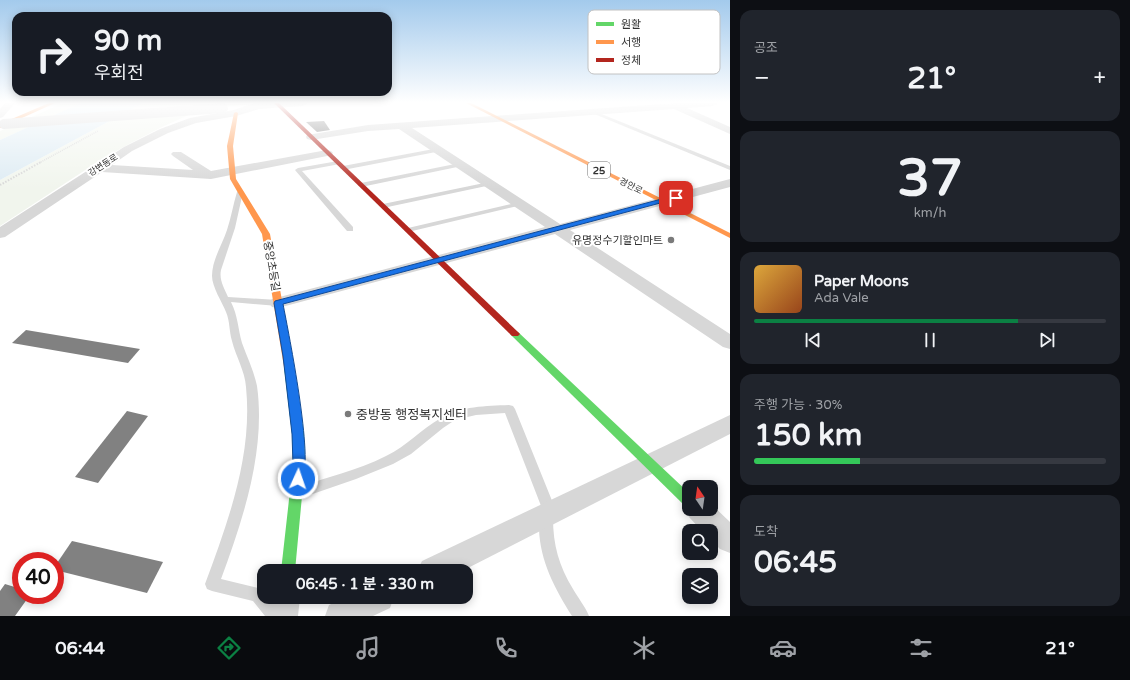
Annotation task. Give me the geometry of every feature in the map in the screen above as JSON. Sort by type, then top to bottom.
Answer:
[{"type":"street","name":"강변동로","points":[[0,234],[128,149],[163,132]]},
{"type":"street","name":"중앙초등길","points":[[233,132],[230,146],[233,179],[266,234],[288,356],[298,434],[299,464],[289,564]]},
{"type":"street","points":[[306,132],[682,493]]},
{"type":"street","points":[[311,137],[342,132]]},
{"type":"street","points":[[411,132],[730,343]]},
{"type":"street","name":"경안로","points":[[525,132],[730,236]]},
{"type":"street","points":[[98,168],[208,175],[232,172],[327,153]]},
{"type":"street","points":[[177,154],[208,175]]},
{"type":"street","points":[[278,303],[730,184]]},
{"type":"street","points":[[446,564],[730,424]]},
{"type":"street","points":[[705,516],[730,540]]},
{"type":"street","points":[[284,616],[285,604]]},
{"type":"street","points":[[340,616],[365,604]]},
{"type":"lane","points":[[642,132],[730,168]]},
{"type":"lane","points":[[350,229],[298,170],[439,150]]},
{"type":"lane","points":[[361,185],[460,164]]},
{"type":"lane","points":[[383,206],[489,184]]},
{"type":"lane","points":[[240,192],[232,226],[216,277],[224,299],[232,313],[237,341],[249,376],[252,393],[252,436],[245,486],[232,530],[212,584],[257,594],[275,616]]},
{"type":"lane","points":[[408,230],[520,204]]},
{"type":"lane","points":[[224,299],[278,303]]},
{"type":"lane","points":[[296,494],[372,468],[400,455],[415,445],[444,421],[455,416],[474,411],[509,409],[548,514],[546,539],[550,556],[571,601],[581,616]]},
{"type":"path","points":[[0,185],[97,132]]},
{"type":"shaded area","points":[[0,132],[18,132],[0,140]]},
{"type":"shaded area","points":[[18,132],[90,132],[0,180],[0,140]]},
{"type":"shaded area","points":[[90,132],[153,132],[99,161],[0,226],[0,180]]},
{"type":"building","points":[[26,330],[140,349],[128,363],[12,343]]},
{"type":"building","points":[[127,411],[148,416],[98,483],[75,477]]},
{"type":"building","points":[[72,541],[163,562],[147,593],[64,572],[64,553]]},
{"type":"building","points":[[5,584],[12,586],[12,604],[24,604],[15,616],[0,616],[0,591]]},
{"type":"traffic: fast","points":[[515,334],[682,494]]},
{"type":"traffic: fast","points":[[289,367],[298,434],[299,464],[289,564]]},
{"type":"traffic: slow","points":[[233,132],[230,146],[233,179],[266,234],[289,367]]},
{"type":"traffic: slow","points":[[525,132],[730,236]]},
{"type":"traffic: jam","points":[[306,132],[515,334]]},
{"type":"place","name":"유명정수기할인마트","points":[[671,240]]},
{"type":"place","name":"중방동 행정복지센터","points":[[348,414]]},
{"type":"route","points":[[298,479],[298,434],[288,356],[278,303],[676,198]]}]
